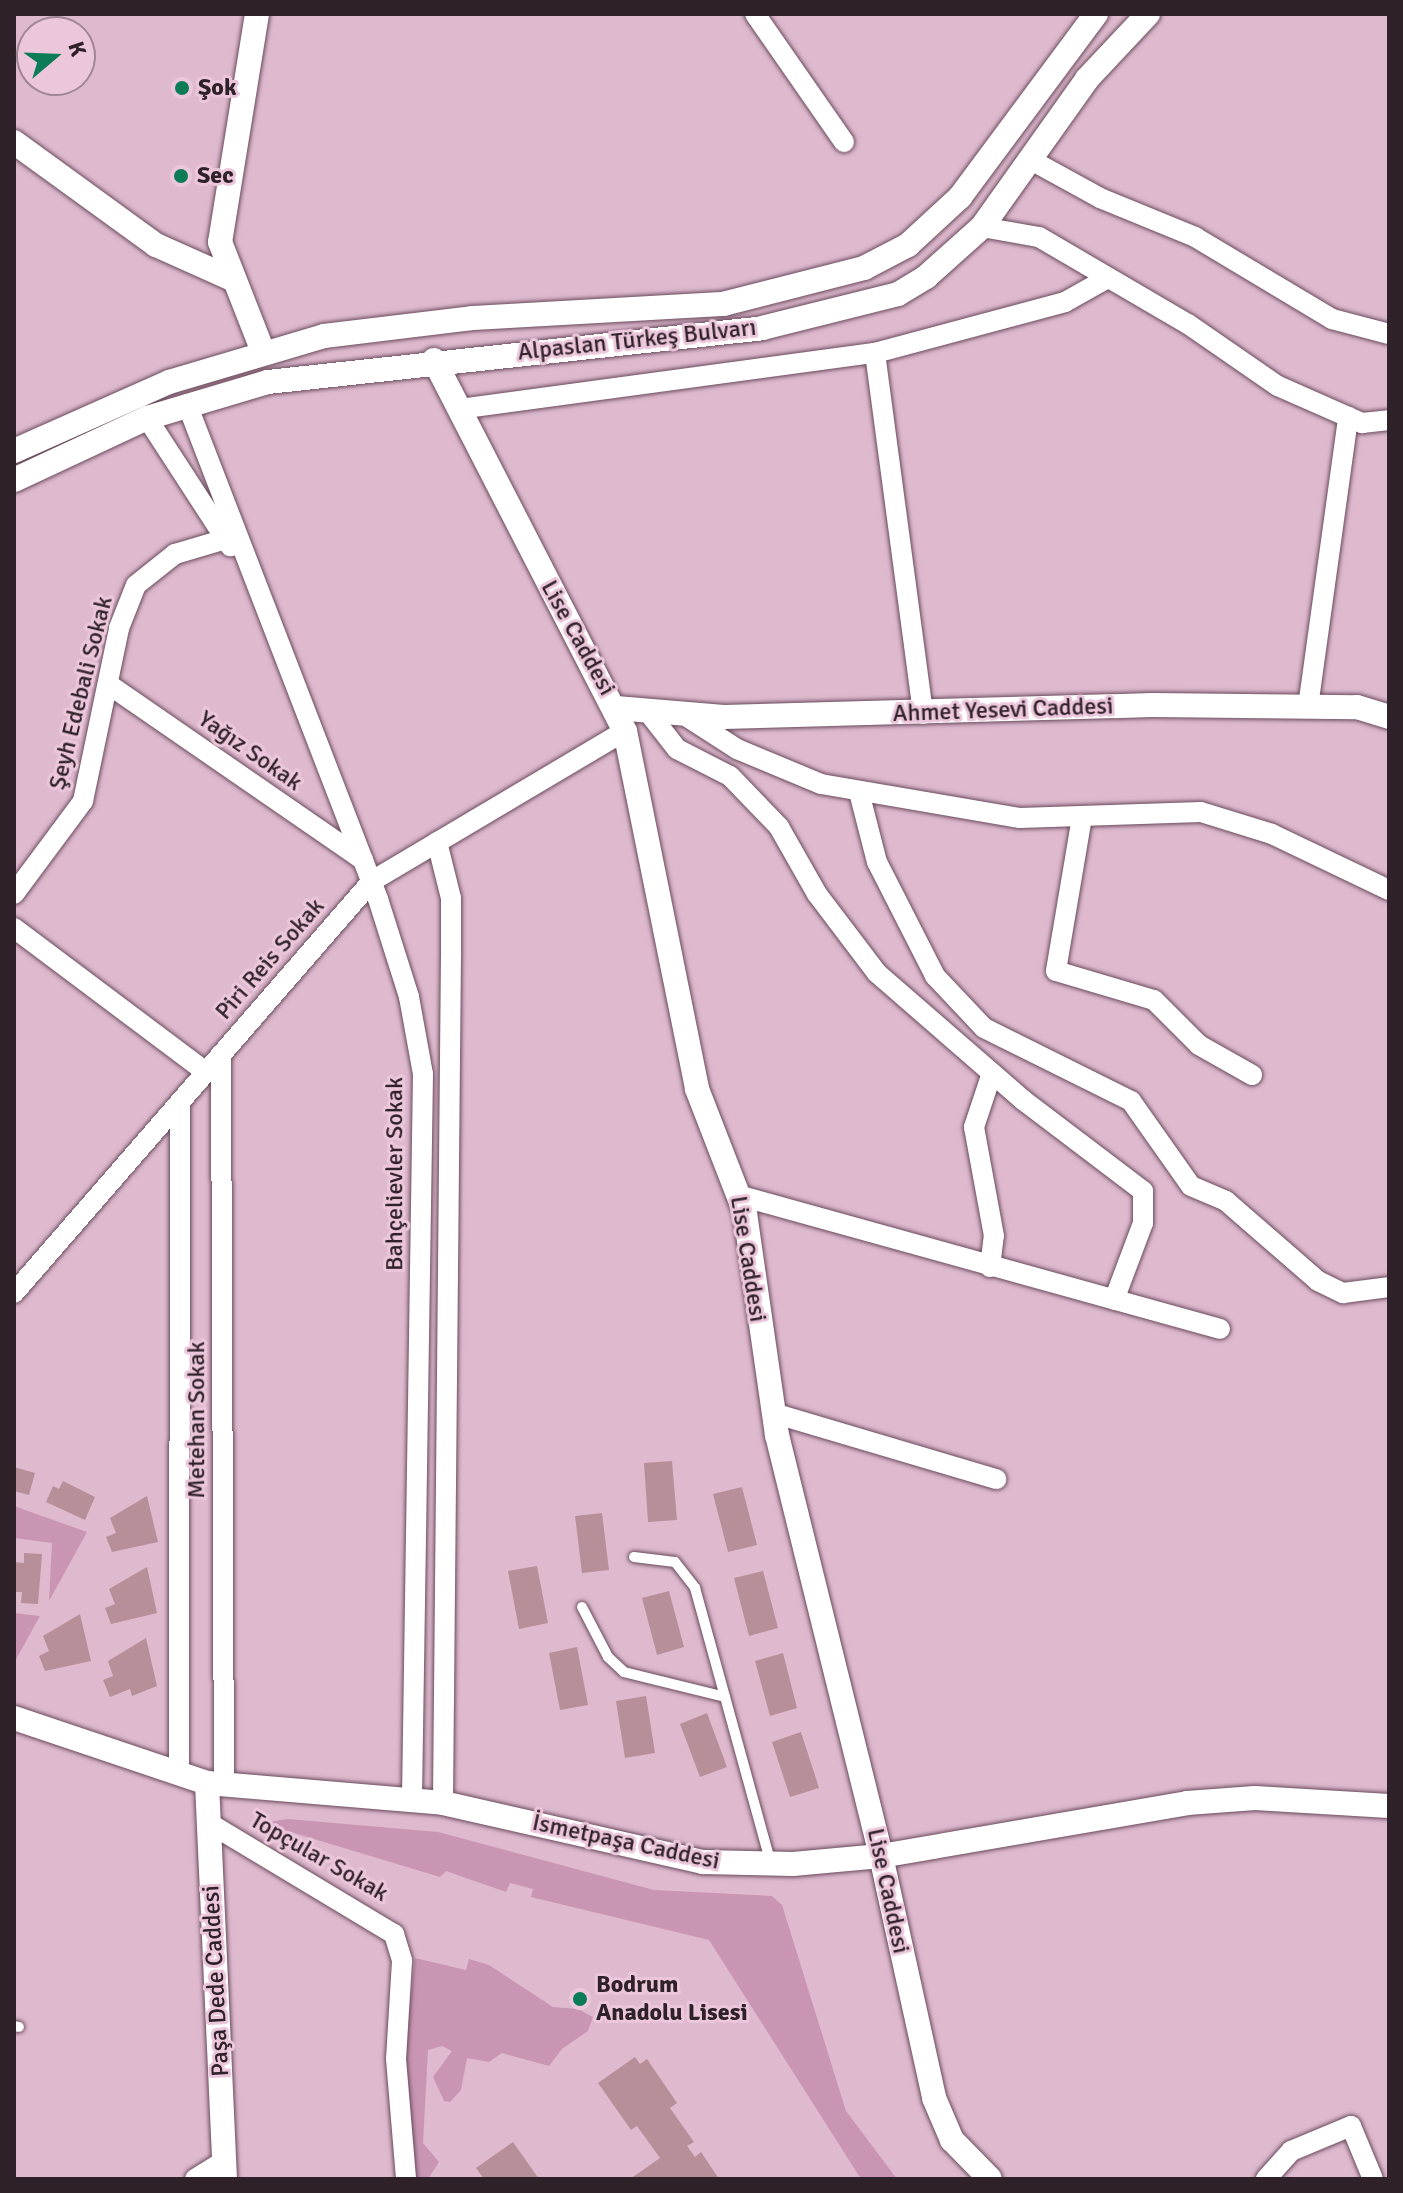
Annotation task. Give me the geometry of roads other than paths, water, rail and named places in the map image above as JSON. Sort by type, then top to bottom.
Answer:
[{"type":"street","points":[[257,14],[220,231],[232,279],[263,352]]},
{"type":"street","points":[[755,14],[844,142]]},
{"type":"street","name":"Alpaslan Türkeş Bulvarı","points":[[14,451],[132,396],[263,352],[378,326],[723,304],[864,268],[908,245],[960,197],[1096,14]]},
{"type":"street","name":"Alpaslan Türkeş Bulvarı","points":[[14,480],[147,418],[268,382],[434,360],[730,333],[805,319],[898,294],[926,277],[982,227],[1087,79],[1148,14]]},
{"type":"street","points":[[14,142],[156,245],[232,279]]},
{"type":"street","points":[[1031,160],[1100,198],[1195,237],[1332,319],[1389,334]]},
{"type":"street","points":[[982,227],[1039,237],[1278,386],[1362,423],[1389,420]]},
{"type":"street","points":[[459,409],[875,353],[1065,302],[1108,278]]},
{"type":"street","points":[[875,353],[923,714]]},
{"type":"street","name":"Lise Caddesi","points":[[434,360],[616,708],[625,731],[697,1089],[741,1196],[773,1413],[881,1856],[934,2098],[952,2140],[990,2179]]},
{"type":"street","points":[[187,404],[251,578]]},
{"type":"street","points":[[1308,707],[1348,417]]},
{"type":"street","points":[[147,418],[251,578]]},
{"type":"street","name":"Şeyh Edebali Sokak","points":[[14,894],[83,801],[119,628],[136,585],[175,554],[226,539]]},
{"type":"street","name":"Bahçelievler Sokak","points":[[251,578],[372,881],[409,997],[424,1097],[412,1799]]},
{"type":"street","name":"Yağız Sokak","points":[[108,684],[363,860]]},
{"type":"street","name":"Ahmet Yesevi Caddesi","points":[[616,708],[686,716],[923,714],[1152,705],[1357,707],[1389,717]]},
{"type":"street","points":[[648,712],[677,749],[730,776],[779,827],[817,894],[877,973],[992,1073],[1143,1191],[1143,1223],[1114,1300]]},
{"type":"street","points":[[686,716],[737,749],[821,784],[1020,818],[1201,812],[1272,834],[1389,890]]},
{"type":"street","name":"Piri Reis Sokak","points":[[14,1294],[372,881],[625,731]]},
{"type":"street","points":[[859,792],[877,862],[935,976],[984,1028],[1131,1101],[1191,1186],[1226,1201],[1318,1281],[1343,1293],[1389,1287]]},
{"type":"street","points":[[1082,817],[1056,971],[1154,1000],[1199,1045],[1252,1075]]},
{"type":"street","points":[[437,842],[451,898],[443,1803]]},
{"type":"street","points":[[14,928],[206,1072]]},
{"type":"street","name":"Metehan Sokak","points":[[216,1785],[221,1054]]},
{"type":"street","points":[[990,1267],[994,1236],[974,1127],[992,1073]]},
{"type":"street","points":[[179,1774],[180,1103]]},
{"type":"street","points":[[741,1196],[1220,1329]]},
{"type":"street","points":[[773,1413],[996,1479]]},
{"type":"street","name":"İsmetpaşa Caddesi","points":[[14,1718],[216,1785],[443,1803],[703,1862],[771,1864],[881,1856],[1187,1803],[1255,1798],[1389,1806]]},
{"type":"street","name":"Paşa Dede Caddesi","points":[[216,1785],[209,1823],[224,2170]]},
{"type":"street","name":"Topçular Sokak","points":[[209,1823],[394,1934],[402,1961],[396,2059],[406,2179]]},
{"type":"street","points":[[1266,2179],[1291,2151],[1351,2126],[1373,2179]]},
{"type":"street","points":[[195,2179],[224,2170]]},
{"type":"lane","points":[[634,1557],[675,1562],[695,1588],[771,1864]]},
{"type":"lane","points":[[582,1607],[608,1657],[624,1672],[725,1697]]},
{"type":"place","name":"Şok","points":[[182,88]]},
{"type":"place","name":"Sec","points":[[181,176]]},
{"type":"place","name":"Bodrum Anadolu Lisesi","points":[[580,1999]]}]
